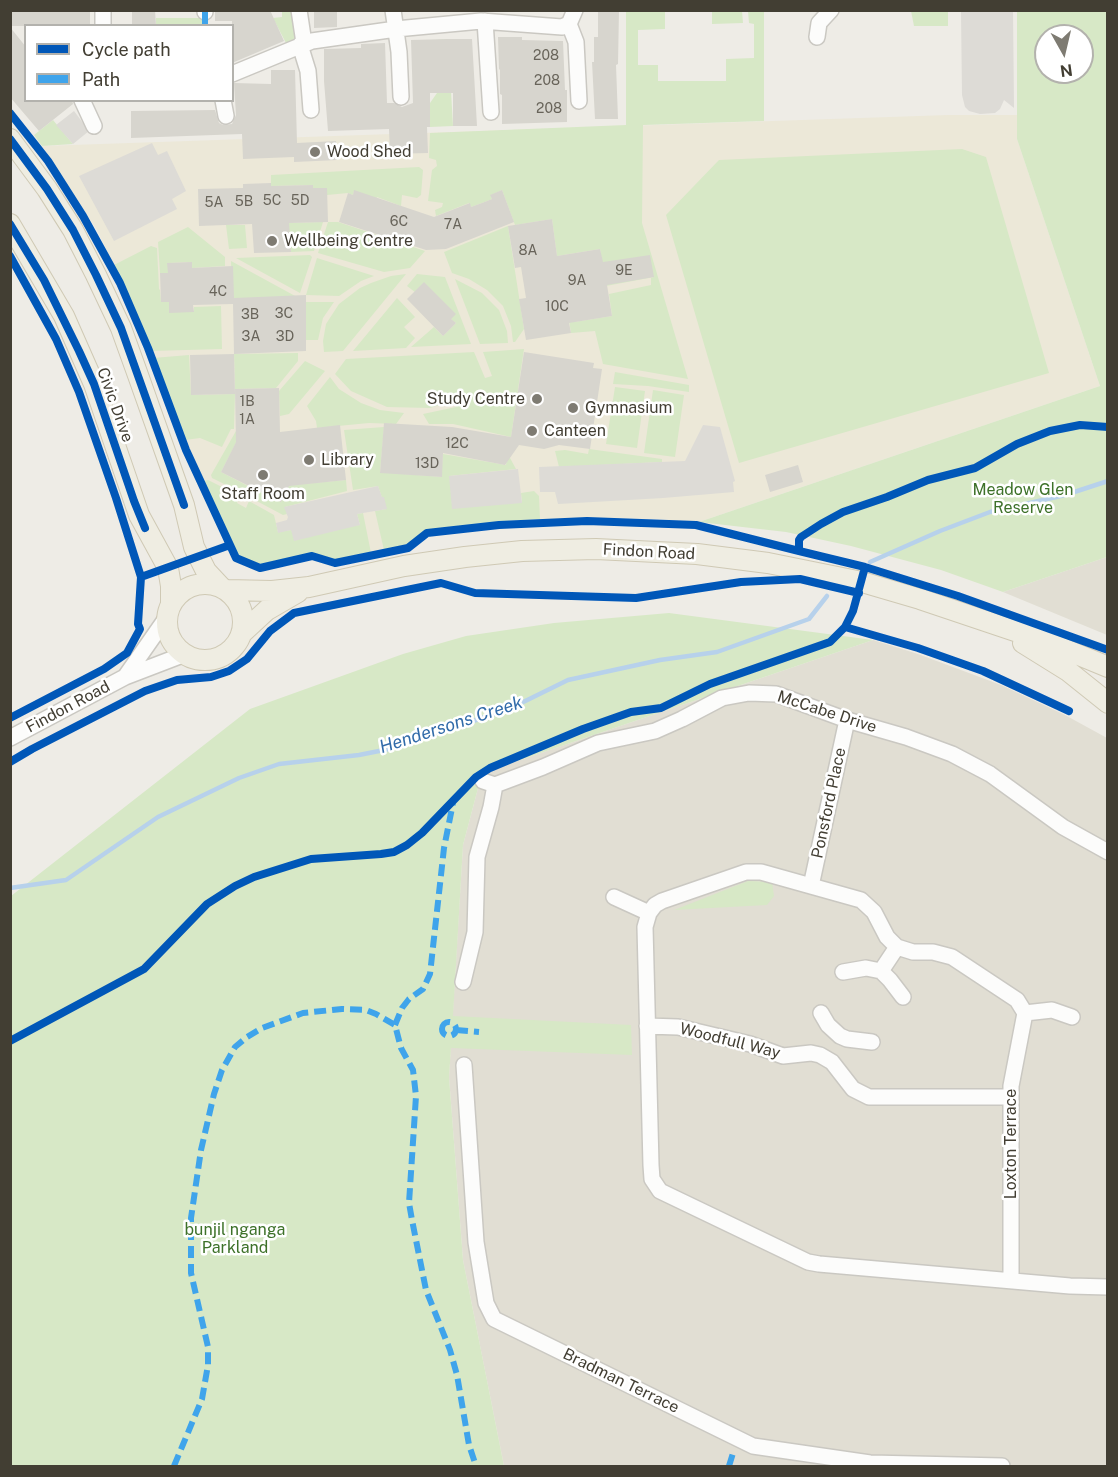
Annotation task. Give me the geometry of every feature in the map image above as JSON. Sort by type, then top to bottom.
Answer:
[{"type":"main road","name":"Civic Drive","points":[[10,139],[47,189],[96,275],[121,328],[184,505],[194,547],[206,571],[224,588]]},
{"type":"main road","name":"Civic Drive","points":[[10,224],[63,316],[94,384],[139,515],[168,568],[171,586],[169,610]]},
{"type":"main road","name":"Findon Road","points":[[224,588],[272,591],[309,587],[382,570],[465,557],[566,549],[639,550],[727,557],[830,575],[920,599],[1045,641],[1107,667]]},
{"type":"main road","points":[[197,584],[224,588],[236,599],[241,610],[243,622],[241,634],[237,643],[220,657],[202,659],[184,654],[170,638],[167,628],[169,610],[186,588],[197,584]]},
{"type":"main road","name":"Findon Road","points":[[241,634],[267,610],[309,587]]},
{"type":"main road","name":"Findon Road","points":[[984,621],[1020,640],[1068,671],[1107,701]]},
{"type":"main road","points":[[1107,683],[1105,689],[1107,701]]},
{"type":"street","points":[[300,10],[311,110]]},
{"type":"street","points":[[393,10],[401,97]]},
{"type":"street","points":[[817,38],[819,23],[831,10]]},
{"type":"street","points":[[234,73],[302,44],[333,37],[482,18],[562,27],[572,17]]},
{"type":"street","points":[[572,17],[576,42],[579,101]]},
{"type":"street","points":[[482,18],[491,112]]},
{"type":"street","points":[[83,102],[94,126]]},
{"type":"street","name":"Findon Road","points":[[125,677],[169,610]]},
{"type":"street","name":"Findon Road","points":[[10,738],[125,677],[184,654]]},
{"type":"street","name":"McCabe Drive","points":[[463,981],[475,932],[477,857],[491,807],[489,783],[543,767],[598,743],[655,731],[709,704],[735,695],[761,693],[788,697],[847,720],[929,744],[990,774],[1063,827],[1107,852]]},
{"type":"street","name":"Ponsford Place","points":[[810,886],[847,720]]},
{"type":"street","points":[[1072,1017],[1052,1011],[1025,1013],[1021,1004],[1013,997],[952,957],[933,952],[913,952],[897,947],[887,937],[874,912],[861,900],[761,872],[746,872],[662,901],[649,913],[645,927],[651,1174],[660,1191],[808,1262],[1011,1281],[1107,1287]]},
{"type":"street","points":[[614,897],[649,913]]},
{"type":"street","points":[[881,971],[897,947]]},
{"type":"street","points":[[843,972],[866,968],[881,971],[903,997]]},
{"type":"street","points":[[821,1013],[828,1025],[840,1036],[872,1042]]},
{"type":"street","name":"Loxton Terrace","points":[[1011,1281],[1012,1076],[1025,1013]]},
{"type":"street","name":"Woodfull Way","points":[[647,1026],[678,1027],[750,1044],[783,1056],[812,1053],[827,1058]]},
{"type":"street","points":[[840,1036],[827,1058],[853,1089],[869,1097],[1011,1097]]},
{"type":"street","name":"Bradman Terrace","points":[[464,1065],[476,1242],[486,1303],[494,1319],[753,1446],[870,1463],[1002,1467]]},
{"type":"shaded area","points":[[959,11],[1013,11],[1014,108],[1004,100],[1000,109],[995,113],[980,114],[969,111],[965,107],[962,95],[961,12]]},
{"type":"shaded area","points":[[74,111],[89,131],[73,144],[56,125]]},
{"type":"shaded area","points":[[948,115],[1017,115],[1017,139],[1100,386],[699,522],[585,518],[505,521],[427,530],[408,545],[335,561],[312,554],[260,566],[237,555],[189,447],[128,295],[97,230],[42,146]]},
{"type":"shaded area","points":[[152,143],[158,155],[167,151],[186,191],[172,199],[177,209],[114,241],[79,176]]},
{"type":"shaded area","points":[[703,425],[720,427],[735,481],[733,482],[734,492],[558,504],[555,492],[540,492],[539,467],[685,461]]},
{"type":"shaded area","points":[[518,469],[522,503],[452,509],[449,476]]},
{"type":"shaded area","points":[[378,486],[387,509],[357,514],[360,525],[294,541],[291,530],[278,533],[276,523],[287,520],[288,517],[284,507]]},
{"type":"shaded area","points":[[1107,557],[1107,635],[1003,592]]},
{"type":"shaded area","points":[[873,640],[1001,685],[1107,738],[1107,1466],[504,1466],[463,1260],[449,1077],[463,845],[482,773]]},
{"type":"green space","points":[[282,11],[296,11],[296,42],[287,45],[273,18],[282,17]]},
{"type":"green space","points":[[626,11],[665,11],[665,29],[638,30],[638,65],[658,65],[658,81],[726,81],[726,59],[754,58],[754,24],[749,23],[748,11],[764,11],[764,121],[643,125],[642,223],[688,379],[603,364],[595,331],[571,333],[566,300],[574,322],[612,316],[609,294],[651,285],[651,278],[654,277],[606,286],[600,249],[557,256],[552,219],[515,225],[502,190],[491,195],[492,199],[482,203],[471,207],[469,203],[436,216],[435,210],[442,207],[443,203],[428,201],[432,170],[437,166],[436,160],[429,158],[430,133],[626,125]]},
{"type":"green space","points":[[712,11],[742,11],[743,23],[712,24]]},
{"type":"green space","points":[[911,11],[948,11],[948,26],[914,26]]},
{"type":"green space","name":"Meadow Glen Reserve","points":[[1017,11],[1107,11],[1107,557],[1003,592],[941,570],[851,546],[786,532],[699,522],[1100,386],[1017,139]]},
{"type":"green space","points":[[156,18],[205,18],[205,24],[156,24]]},
{"type":"green space","points":[[448,39],[453,126],[430,127],[430,103],[437,93],[435,40]]},
{"type":"green space","points":[[53,120],[73,144],[42,146],[34,135]]},
{"type":"green space","points":[[962,149],[986,157],[1049,373],[739,463],[666,215],[719,160]]},
{"type":"green space","points":[[419,167],[423,170],[421,195],[417,198],[402,195],[401,206],[377,197],[375,202],[354,191],[353,195],[348,193],[327,195],[327,188],[313,188],[313,185],[271,186],[271,175]]},
{"type":"green space","points":[[323,222],[314,251],[291,252],[289,229],[253,224]]},
{"type":"green space","points":[[328,222],[338,222],[425,251],[410,268],[384,272],[318,253]]},
{"type":"green space","points":[[226,225],[245,225],[247,248],[229,249]]},
{"type":"green space","points":[[508,226],[524,329],[515,342],[513,342],[511,326],[503,306],[487,290],[469,279],[452,273],[444,252]]},
{"type":"green space","points":[[188,227],[225,257],[225,266],[192,268],[192,262],[168,263],[168,273],[160,273],[158,242]]},
{"type":"green space","points":[[151,246],[157,248],[161,302],[169,302],[169,312],[194,311],[194,307],[221,306],[222,349],[151,351],[114,265]]},
{"type":"green space","points":[[310,255],[312,257],[300,293],[236,258]]},
{"type":"green space","points":[[317,258],[374,276],[361,281],[339,296],[306,295]]},
{"type":"green space","points":[[231,261],[297,297],[232,300]]},
{"type":"green space","points":[[406,274],[343,351],[324,352],[326,324],[339,304],[360,288],[371,283]]},
{"type":"green space","points":[[417,274],[445,277],[471,344],[411,347],[434,327],[443,336],[456,323],[407,286]]},
{"type":"green space","points":[[455,279],[482,293],[499,310],[507,331],[508,343],[480,344]]},
{"type":"green space","points":[[397,298],[415,317],[404,327],[415,338],[406,348],[353,351]]},
{"type":"green space","points":[[305,302],[334,302],[323,318],[318,340],[306,340]]},
{"type":"green space","points":[[524,349],[511,437],[453,424],[429,424],[423,414],[456,407],[456,400],[430,408],[387,407],[351,391],[335,374],[346,359],[474,352],[485,378],[492,376],[483,352]]},
{"type":"green space","points":[[298,353],[298,361],[276,388],[235,389],[234,354]]},
{"type":"green space","points":[[189,355],[191,395],[235,394],[234,429],[231,429],[222,447],[200,438],[185,440],[153,358]]},
{"type":"green space","points":[[305,361],[325,371],[289,414],[280,416],[279,391]]},
{"type":"green space","points":[[615,372],[689,385],[689,392],[613,384]]},
{"type":"green space","points":[[330,377],[339,389],[361,403],[380,410],[404,413],[396,424],[369,423],[317,428],[316,421],[307,406]]},
{"type":"green space","points":[[615,387],[645,391],[637,448],[606,444]]},
{"type":"green space","points":[[653,390],[684,395],[675,457],[644,453]]},
{"type":"green space","points":[[384,427],[380,472],[441,477],[443,454],[506,465],[507,458],[510,458],[516,469],[449,476],[522,502],[521,493],[534,491],[539,496],[540,519],[426,531],[408,545],[384,550],[375,511],[386,509],[378,486],[353,490],[344,430]]},
{"type":"green space","points":[[236,431],[242,431],[221,472],[248,486],[242,493],[212,478],[211,475]]},
{"type":"green space","points":[[589,449],[662,459],[662,462],[559,467],[555,451],[565,450],[588,454]]},
{"type":"green space","points":[[284,469],[292,485],[346,480],[347,491],[285,507],[287,514],[283,515],[251,498],[254,489],[281,502],[287,489]]},
{"type":"green space","points":[[208,480],[240,496],[237,503],[246,508],[249,501],[274,515],[278,532],[360,525],[357,514],[363,513],[371,553],[335,561],[312,554],[260,566],[237,555],[204,481]]},
{"type":"green space","name":"bunjil nganga Parkland","points":[[669,613],[873,640],[482,773],[463,845],[453,1016],[631,1025],[632,1055],[451,1048],[449,1077],[463,1260],[504,1466],[11,1466],[11,896],[250,709],[403,654],[466,636],[554,623]]},
{"type":"green space","points":[[748,881],[772,882],[774,896],[767,905],[674,910]]},
{"type":"building","points":[[10,10],[90,10],[90,24],[10,26]]},
{"type":"building","points":[[132,10],[155,10],[156,24],[132,24]]},
{"type":"building","points":[[215,10],[270,10],[284,41],[234,62],[234,24],[232,21],[215,21]]},
{"type":"building","points":[[314,10],[337,10],[337,27],[314,28]]},
{"type":"building","points":[[598,10],[619,10],[618,64],[616,65],[618,119],[595,119],[592,62],[594,62],[594,37],[598,37]]},
{"type":"building","points":[[10,27],[24,44],[24,102],[72,102],[73,104],[39,131],[10,97]]},
{"type":"building","points":[[498,37],[563,41],[567,122],[502,124]]},
{"type":"building","points":[[472,39],[477,126],[453,126],[453,93],[430,93],[430,127],[427,127],[428,153],[390,154],[389,129],[328,131],[324,49],[361,48],[361,44],[385,43],[387,103],[394,103],[402,107],[413,103],[411,40]]},
{"type":"building","points":[[271,70],[295,70],[297,143],[336,141],[337,160],[294,162],[294,157],[243,159],[242,134],[131,138],[131,111],[215,110],[219,123],[232,124],[236,115],[234,83],[271,84]]},
{"type":"building","points":[[271,183],[271,186],[313,185],[313,188],[327,188],[328,222],[289,223],[291,252],[254,253],[252,224],[199,226],[198,189],[243,188],[243,184]]},
{"type":"building","points":[[354,190],[434,217],[470,203],[471,207],[482,203],[492,199],[490,195],[502,190],[514,222],[446,249],[426,250],[339,222],[348,193],[353,195]]},
{"type":"building","points":[[552,219],[557,256],[600,249],[603,262],[650,255],[654,277],[607,285],[612,316],[569,323],[571,333],[526,340],[519,299],[526,298],[521,267],[515,268],[508,226]]},
{"type":"building","points":[[192,262],[192,268],[233,266],[234,298],[306,295],[306,351],[234,354],[233,304],[193,305],[194,312],[169,313],[169,302],[161,302],[160,273],[168,273],[167,263]]},
{"type":"building","points":[[424,282],[456,314],[451,319],[456,323],[443,336],[407,299]]},
{"type":"building","points":[[524,352],[594,363],[593,368],[602,369],[590,449],[559,445],[544,449],[519,445],[505,465],[443,453],[442,477],[380,473],[384,423],[452,427],[511,437]]},
{"type":"building","points":[[234,354],[235,394],[191,395],[190,355]]},
{"type":"building","points":[[279,388],[280,432],[340,425],[346,480],[289,486],[281,502],[221,472],[236,442],[235,389]]},
{"type":"building","points":[[798,465],[803,482],[770,492],[765,475]]},
{"type":"waterway","name":"Hendersons Creek","points":[[870,562],[990,512],[1065,495],[1108,481]]},
{"type":"waterway","name":"Hendersons Creek","points":[[10,888],[66,880],[158,817],[239,778],[279,764],[359,755],[389,749],[509,709],[568,680],[660,660],[717,652],[809,619],[827,596]]},
{"type":"marked path","points":[[205,12],[205,24]]},
{"type":"marked path","points":[[395,1025],[402,1008],[409,999],[423,989],[430,974],[444,848],[453,803]]},
{"type":"marked path","points":[[174,1466],[202,1399],[208,1365],[208,1347],[191,1273],[191,1218],[201,1150],[222,1070],[235,1047],[262,1028],[303,1013],[342,1009],[366,1010],[395,1025],[401,1048],[413,1070],[416,1096],[409,1203],[426,1290],[450,1350],[457,1375],[469,1445],[476,1466]]},
{"type":"marked path","points":[[449,1022],[454,1024],[456,1029],[454,1034],[449,1036],[444,1034],[442,1029],[444,1024],[449,1022]]},
{"type":"marked path","points":[[456,1030],[479,1032]]},
{"type":"marked path","points":[[729,1466],[733,1453]]},
{"type":"cycle path","points":[[10,113],[48,161],[83,216],[120,283],[148,348],[186,450],[236,558],[260,568],[312,556],[335,563],[408,548],[427,533],[499,525],[587,521],[696,525],[799,551]]},
{"type":"cycle path","points":[[10,139],[47,189],[73,230],[96,275],[121,328],[184,505]]},
{"type":"cycle path","points":[[10,224],[44,280],[94,384],[145,528]]},
{"type":"cycle path","points":[[10,256],[56,339],[79,392],[141,577],[138,624],[140,629],[127,653],[104,669],[10,718]]},
{"type":"cycle path","points":[[10,1041],[144,969],[207,904],[235,886],[254,877],[311,859],[394,852],[422,833],[476,777],[490,768],[583,729],[631,712],[661,708],[710,684],[830,642],[845,627],[853,611],[865,567],[799,551],[801,537],[821,524],[843,512],[928,480],[975,468],[1017,444],[1050,431],[1080,425],[1108,427]]},
{"type":"cycle path","points":[[141,577],[230,545]]},
{"type":"cycle path","points":[[865,567],[958,596],[1108,650]]},
{"type":"cycle path","points":[[10,762],[145,691],[177,680],[211,677],[229,671],[247,659],[270,631],[294,613],[441,583],[475,593],[636,598],[741,582],[800,579],[859,593]]},
{"type":"cycle path","points":[[845,627],[918,648],[983,671],[1069,711]]},
{"type":"place","name":"Wood Shed","points":[[315,152]]},
{"type":"place","name":"Wellbeing Centre","points":[[272,241]]},
{"type":"place","name":"Study Centre","points":[[537,399]]},
{"type":"place","name":"Gymnasium","points":[[573,408]]},
{"type":"place","name":"Canteen","points":[[532,431]]},
{"type":"place","name":"Library","points":[[309,460]]},
{"type":"place","name":"Staff Room","points":[[263,475]]}]
